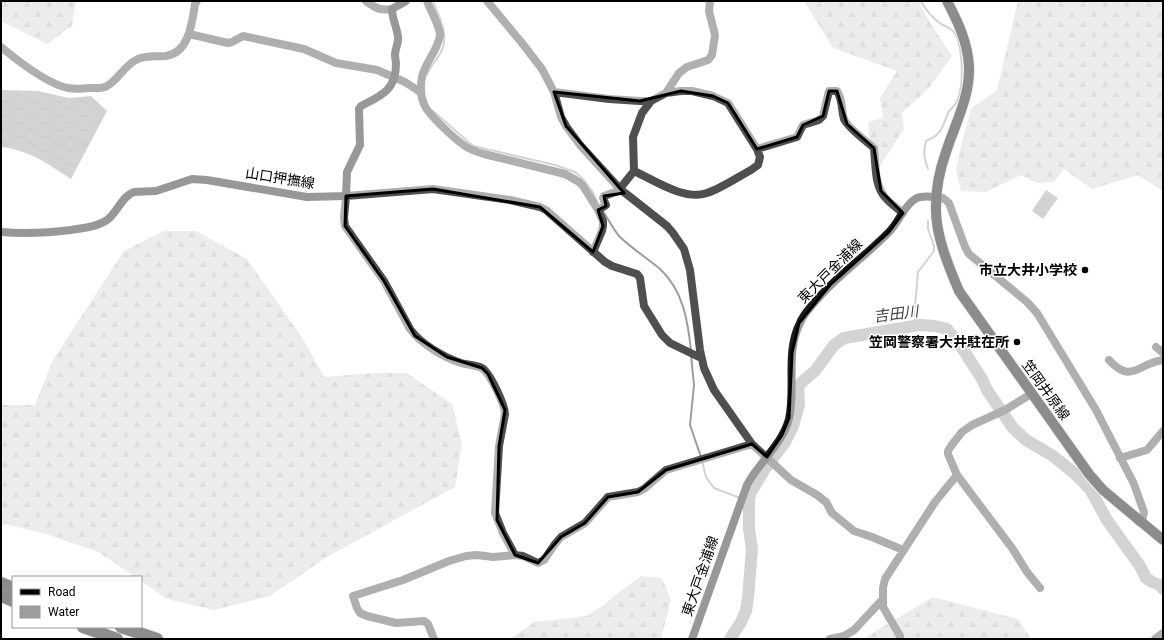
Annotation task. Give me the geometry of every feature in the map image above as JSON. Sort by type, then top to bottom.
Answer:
[{"type":"highway","points":[[1,583],[12,588]]},
{"type":"highway","points":[[1,596],[12,601]]},
{"type":"highway","points":[[86,628],[117,639]]},
{"type":"highway","points":[[124,628],[157,639]]},
{"type":"main road","points":[[346,196],[347,172],[360,145],[359,109],[361,106],[385,93],[389,89],[394,78],[396,64],[395,53],[398,37],[392,17],[392,9],[406,1]]},
{"type":"main road","name":"笠岡井原線","points":[[947,1],[961,29],[965,41],[969,68],[968,80],[959,117],[938,177],[936,212],[946,261],[959,291],[1088,474],[1103,490],[1139,522],[1163,540]]},
{"type":"main road","name":"山口押撫線","points":[[1,232],[27,234],[49,233],[98,225],[107,220],[115,212],[130,193],[162,190],[192,179],[307,197],[326,198],[346,196]]},
{"type":"main road","name":"東大戸金浦線","points":[[692,639],[743,494],[751,478],[770,460],[789,418],[792,353],[799,323],[830,285],[888,233],[916,198],[936,197]]},
{"type":"street","points":[[1,47],[24,66],[60,86],[69,88],[106,87],[135,60],[143,57],[167,56],[175,53],[181,48],[189,34],[195,4],[198,1]]},
{"type":"street","points":[[366,1],[382,11],[392,9]]},
{"type":"street","points":[[427,1],[440,33],[439,42],[426,65],[422,76],[420,92],[424,106],[428,112],[464,146],[484,154],[565,174],[574,178],[583,186],[600,209],[603,226],[593,252]]},
{"type":"street","points":[[487,1],[522,42],[542,69],[554,92],[566,126],[580,145],[620,189],[674,233],[684,248],[690,270],[699,358],[714,390],[752,444],[791,480],[826,502],[832,513],[854,531],[903,550]]},
{"type":"street","points":[[666,93],[680,73],[687,67],[708,60],[712,55],[715,35],[709,11],[710,1]]},
{"type":"street","points":[[189,34],[228,43],[243,36],[304,49],[336,62],[377,70],[420,92]]},
{"type":"street","points":[[757,149],[797,137],[803,125],[819,120],[823,116],[829,90],[837,91],[841,98],[844,118],[847,124],[874,148],[877,182],[884,197],[903,213]]},
{"type":"street","points":[[600,209],[606,205],[603,198],[604,196],[614,194],[620,189],[634,171],[633,137],[642,113],[651,101],[666,93],[692,91],[722,99],[728,104],[757,149],[760,157],[758,165],[707,193],[698,195],[692,195],[668,188],[634,171]]},
{"type":"street","points":[[554,92],[620,100],[651,101]]},
{"type":"street","points":[[515,555],[503,533],[495,513],[498,446],[505,410],[494,386],[488,374],[482,368],[462,363],[447,357],[415,336],[384,281],[344,226],[346,196],[433,189],[510,200],[540,207],[546,210],[605,262],[612,266],[637,274],[640,278],[644,306],[653,322],[670,343],[699,358]]},
{"type":"street","points":[[936,197],[944,198],[949,203],[969,254],[1033,307],[1096,410],[1134,484],[1144,512],[1143,517],[1139,522]]},
{"type":"street","points":[[1156,347],[1163,353]]},
{"type":"street","points":[[1110,360],[1117,368],[1124,372],[1130,372],[1163,360]]},
{"type":"street","points":[[1031,394],[1002,412],[972,425],[956,438],[948,451],[948,454],[957,475],[1040,588]]},
{"type":"street","points":[[1120,458],[1147,450],[1163,431]]},
{"type":"street","points":[[434,639],[428,624],[424,621],[396,623],[360,614],[353,596],[403,580],[449,561],[466,556],[477,555],[493,557],[515,555],[522,556],[538,563],[544,560],[561,537],[585,524],[608,497],[638,492],[644,489],[666,470],[752,444]]},
{"type":"street","points":[[900,639],[900,636],[883,607],[886,579],[903,550],[918,530],[935,502],[957,475]]},
{"type":"street","points":[[830,639],[844,636],[854,630],[883,599]]},
{"type":"street","points":[[1155,639],[1163,634]]},
{"type":"highlighted area","points":[[681,91],[713,96],[728,103],[757,149],[797,137],[803,125],[823,116],[829,91],[837,91],[847,124],[874,148],[881,191],[903,213],[888,233],[830,285],[799,323],[792,353],[789,418],[782,435],[767,457],[752,444],[666,470],[638,492],[608,497],[585,523],[561,537],[538,563],[515,555],[497,520],[499,446],[505,410],[488,374],[482,368],[447,357],[415,336],[384,281],[345,226],[346,196],[433,189],[540,207],[593,252],[603,226],[598,210],[606,206],[604,196],[624,193],[566,126],[554,92],[640,101]]},
{"type":"green space","points":[[1,1],[76,1],[72,26],[47,44],[1,21]]},
{"type":"green space","points":[[804,1],[919,1],[926,16],[952,56],[929,88],[902,113],[904,129],[876,172],[871,165],[868,122],[883,118],[880,98],[897,71],[833,48]]},
{"type":"green space","points":[[1018,1],[1163,1],[1163,191],[1138,175],[1092,189],[1064,169],[1054,182],[1036,183],[1021,175],[986,192],[961,191],[956,171],[971,109],[997,90]]},
{"type":"green space","points":[[164,231],[196,231],[247,259],[303,339],[324,377],[374,373],[407,373],[452,404],[462,444],[455,487],[327,557],[270,596],[214,610],[167,599],[142,582],[142,576],[134,576],[98,552],[46,534],[1,523],[1,405],[35,405],[53,360],[124,251]]},
{"type":"green space","points":[[641,576],[662,578],[671,600],[661,639],[510,639],[534,622],[587,616],[604,605]]},
{"type":"green space","points":[[933,597],[1018,619],[1031,639],[865,639],[869,635]]},
{"type":"water","points":[[1,90],[38,91],[69,98],[91,96],[107,111],[71,179],[38,158],[11,148],[1,147]]},
{"type":"water","points":[[1046,190],[1058,198],[1043,219],[1032,211]]},
{"type":"waterway","points":[[427,75],[444,44],[444,32],[433,1]]},
{"type":"waterway","points":[[921,1],[932,17],[951,29],[956,36],[959,44],[962,64],[961,85],[957,101],[948,113],[943,127],[935,136],[926,141],[924,155],[928,169]]},
{"type":"waterway","points":[[433,111],[473,146],[555,165],[575,172],[583,179],[597,201]]},
{"type":"waterway","points":[[602,210],[619,236],[660,269],[674,286],[686,317],[691,351]]},
{"type":"waterway","points":[[915,326],[918,272],[934,251],[934,246],[928,229],[928,221]]},
{"type":"waterway","name":"吉田川","points":[[730,639],[746,611],[748,598],[752,549],[749,529],[750,494],[765,469],[785,442],[793,426],[799,405],[798,387],[815,371],[834,345],[844,338],[920,325],[935,326],[947,329],[964,351],[982,379],[987,390],[1013,428],[1026,440],[1053,456],[1074,473],[1090,489],[1107,520],[1140,566],[1146,578],[1160,585],[1163,589]]},
{"type":"waterway","points":[[691,355],[694,385],[690,425],[701,457]]},
{"type":"waterway","points":[[702,461],[706,477],[714,488],[740,498]]},
{"type":"waterway","name":"吉田川","points":[[744,499],[749,501]]},
{"type":"place","name":"市立大井小学校","points":[[1085,270]]},
{"type":"place","name":"笠岡警察署大井駐在所","points":[[1017,342]]}]
